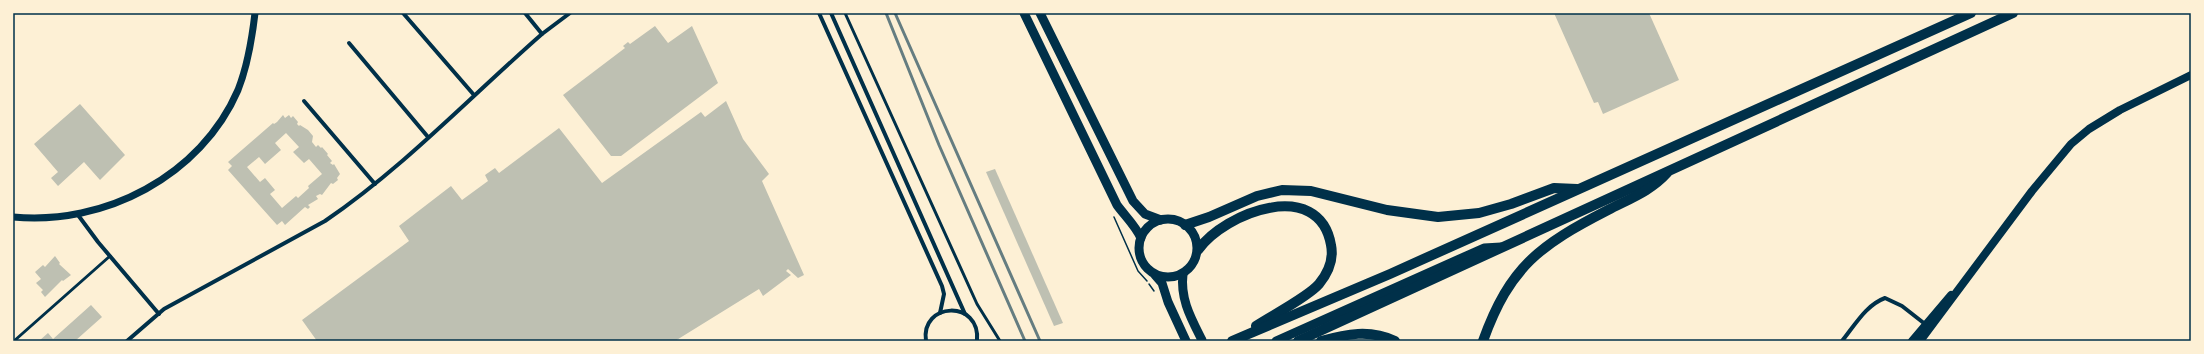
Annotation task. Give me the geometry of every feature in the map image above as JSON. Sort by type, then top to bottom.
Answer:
[{"type":"highway","points":[[1233,341],[1398,271],[1971,13]]},
{"type":"highway","points":[[1298,341],[2013,13]]},
{"type":"highway","points":[[1483,341],[1498,304],[1510,284],[1537,252],[1569,231],[1656,186],[1669,171]]},
{"type":"highway","points":[[1185,224],[1209,217],[1257,196],[1282,190],[1311,191],[1387,210],[1438,216],[1478,213],[1511,204],[1554,188],[1579,189]]},
{"type":"highway","points":[[1198,250],[1212,233],[1223,226],[1252,212],[1278,206],[1287,206],[1309,213],[1325,227],[1330,238],[1332,250],[1331,262],[1327,273],[1318,286],[1233,341]]},
{"type":"highway","points":[[1321,341],[1363,333],[1375,334],[1395,341]]},
{"type":"main road","points":[[1024,13],[1118,204],[1125,216],[1136,228],[1141,238]]},
{"type":"main road","points":[[1040,13],[1133,201],[1145,214],[1161,220]]},
{"type":"main road","points":[[1920,341],[2032,191],[2071,144],[2088,129],[2120,110],[2191,76]]},
{"type":"main road","points":[[1155,275],[1169,278],[1183,274],[1192,266],[1198,250],[1195,236],[1185,224],[1171,219],[1161,220],[1149,227],[1141,238],[1139,246],[1143,263],[1162,283],[1168,302],[1186,341]]},
{"type":"main road","points":[[1276,341],[1484,248],[1502,247]]},
{"type":"main road","points":[[1183,274],[1182,287],[1184,304],[1202,340]]},
{"type":"main road","points":[[1912,341],[1925,324],[1964,281]]},
{"type":"street","points":[[13,217],[38,219],[78,215],[114,204],[152,187],[189,158],[223,116],[237,90],[250,48],[255,13]]},
{"type":"street","points":[[403,13],[474,95]]},
{"type":"street","points":[[524,13],[542,34]]},
{"type":"street","points":[[127,341],[164,309],[325,222],[376,184],[542,34],[570,13]]},
{"type":"street","points":[[819,13],[942,286],[944,294],[940,313]]},
{"type":"street","points":[[831,13],[965,314],[976,326],[977,341]]},
{"type":"street","points":[[349,43],[428,137]]},
{"type":"street","points":[[304,101],[376,184]]},
{"type":"street","points":[[78,215],[159,314]]},
{"type":"street","points":[[1842,341],[1869,307],[1876,301],[1885,298],[1902,306],[1925,324]]},
{"type":"street","points":[[926,341],[926,329],[929,323],[940,313],[952,310],[965,314]]},
{"type":"lane","points":[[845,13],[977,304],[1000,341]]},
{"type":"lane","points":[[14,341],[110,256]]},
{"type":"building","points":[[1554,13],[1649,13],[1679,80],[1603,114],[1598,102],[1594,103]]},
{"type":"building","points":[[655,26],[668,43],[692,26],[718,83],[621,156],[611,156],[563,95],[625,48],[623,46],[628,42],[630,44]]},
{"type":"building","points":[[726,101],[743,139],[769,174],[762,181],[804,275],[798,278],[788,269],[786,271],[791,275],[763,296],[759,289],[675,341],[317,341],[302,320],[409,241],[399,226],[451,186],[462,200],[488,181],[485,175],[495,168],[499,173],[559,128],[602,183],[701,112],[705,117]]},
{"type":"building","points":[[80,104],[125,155],[100,180],[84,162],[58,186],[51,178],[58,172],[34,144]]},
{"type":"building","points":[[283,115],[285,118],[289,115],[291,118],[293,116],[298,122],[297,124],[299,126],[300,125],[308,130],[313,136],[312,142],[316,147],[318,145],[321,148],[322,147],[328,154],[327,155],[332,161],[330,163],[333,165],[334,164],[340,174],[337,178],[338,180],[333,184],[331,183],[322,195],[320,194],[316,196],[318,199],[308,205],[310,207],[308,209],[305,207],[285,225],[282,221],[277,225],[228,170],[232,166],[228,162],[273,123],[274,124]],"holes":[[[286,133],[299,147],[293,152],[304,163],[309,159],[322,174],[308,186],[309,188],[298,198],[296,196],[282,208],[270,194],[275,190],[265,178],[260,182],[247,167],[259,157],[265,164],[281,150],[275,143]]]},
{"type":"building","points":[[995,169],[1063,323],[1054,326],[986,172]]},
{"type":"building","points":[[55,256],[60,263],[59,264],[71,275],[63,281],[62,280],[45,297],[41,292],[43,290],[36,283],[41,279],[35,272],[43,265],[45,267]]},
{"type":"building","points":[[91,305],[102,317],[75,341],[39,341],[48,333],[53,339]]},
{"type":"railway","points":[[886,13],[939,145],[1025,341]]},
{"type":"railway","points":[[895,13],[1040,341]]}]
